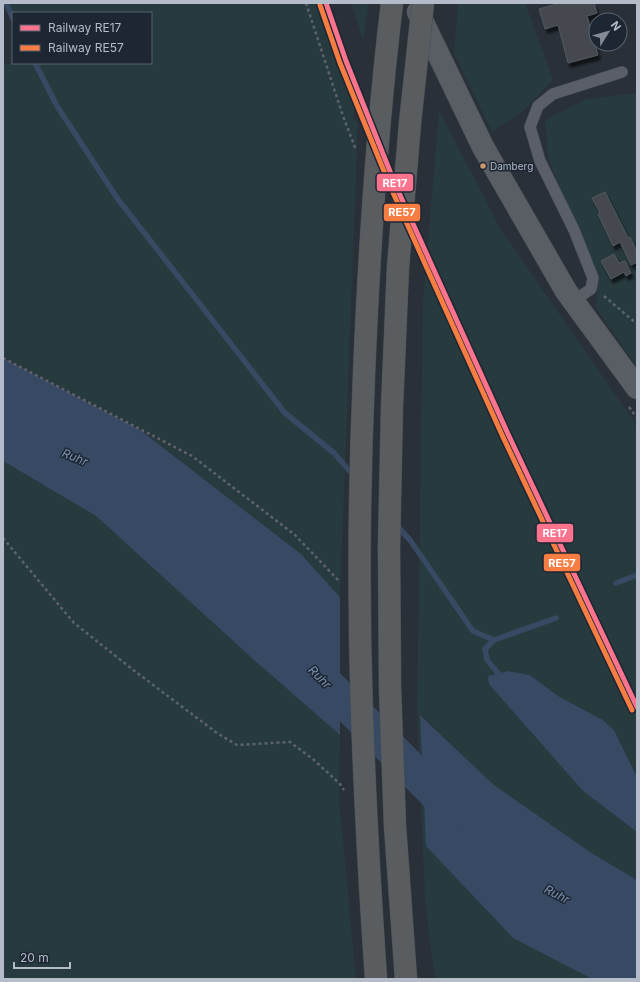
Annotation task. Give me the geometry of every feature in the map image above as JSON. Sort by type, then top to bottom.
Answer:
[{"type":"highway","points":[[376,979],[367,848],[361,712],[359,577],[361,465],[367,305],[375,170],[392,3]]},
{"type":"highway","points":[[406,979],[394,803],[390,686],[389,539],[392,407],[398,267],[410,123],[423,3]]},
{"type":"main road","points":[[413,3],[483,147],[566,291],[637,388]]},
{"type":"lane","points":[[573,301],[591,288],[593,278],[574,230],[540,162],[530,127],[538,106],[553,94],[622,72]]},
{"type":"path","points":[[592,285],[637,324]]},
{"type":"path","points":[[3,358],[192,456],[294,535],[342,583]]},
{"type":"path","points":[[3,538],[74,623],[217,733],[237,745],[290,742],[314,760],[340,784],[348,795]]},
{"type":"green space","points":[[5,3],[321,3],[355,103],[353,118],[358,122],[340,597],[301,554],[141,430],[194,457],[192,455],[3,357],[3,64],[152,64],[152,12],[12,12],[12,18]]},
{"type":"green space","points":[[351,3],[369,3],[363,39]]},
{"type":"green space","points":[[458,3],[525,3],[553,80],[524,110],[492,132],[454,53]]},
{"type":"green space","points":[[637,93],[637,367],[596,308],[598,280],[548,159],[545,120],[587,99]]},
{"type":"green space","points":[[439,110],[500,228],[637,426],[637,777],[614,730],[603,720],[558,696],[530,675],[508,671],[488,676],[583,791],[637,832],[637,880],[590,852],[494,785],[421,715],[513,938],[592,979],[435,979],[425,901],[417,707],[423,302]]},
{"type":"green space","points":[[3,461],[96,516],[254,660],[340,735],[339,797],[356,979],[3,979]]},
{"type":"water","points":[[3,358],[139,429],[301,554],[340,597],[340,735],[254,660],[96,516],[3,461]]},
{"type":"water","points":[[508,671],[530,675],[558,696],[603,720],[614,730],[637,777],[637,832],[583,791],[489,684],[488,676]]},
{"type":"water","points":[[420,715],[494,785],[590,852],[637,880],[637,979],[592,979],[513,938],[426,846]]},
{"type":"building","points":[[560,3],[594,3],[597,12],[588,12],[587,16],[588,52],[597,52],[598,55],[568,63],[558,25],[545,29],[539,9]]},
{"type":"building","points":[[605,192],[628,238],[630,237],[637,252],[637,262],[631,265],[620,242],[613,246],[598,214],[600,213],[592,198]]},
{"type":"building","points":[[614,254],[619,263],[625,261],[631,273],[626,276],[624,272],[611,279],[601,261]]},
{"type":"waterway","points":[[6,3],[12,17]]},
{"type":"waterway","points":[[36,64],[57,106],[117,198],[285,413],[334,453],[354,476]]},
{"type":"waterway","points":[[395,524],[410,540],[473,631],[494,640]]},
{"type":"waterway","points":[[616,583],[637,575]]},
{"type":"waterway","points":[[498,673],[487,660],[485,649],[494,640],[556,618]]},
{"type":"waterway","name":"Ruhr","points":[[307,664],[456,814]]},
{"type":"rail line","name":"RE17","points":[[326,3],[346,61],[395,184],[508,434],[637,707]]},
{"type":"rail line","name":"RE57","points":[[320,5],[340,63],[390,186],[503,437],[632,710]]},
{"type":"place","name":"Damberg","points":[[483,166]]}]
